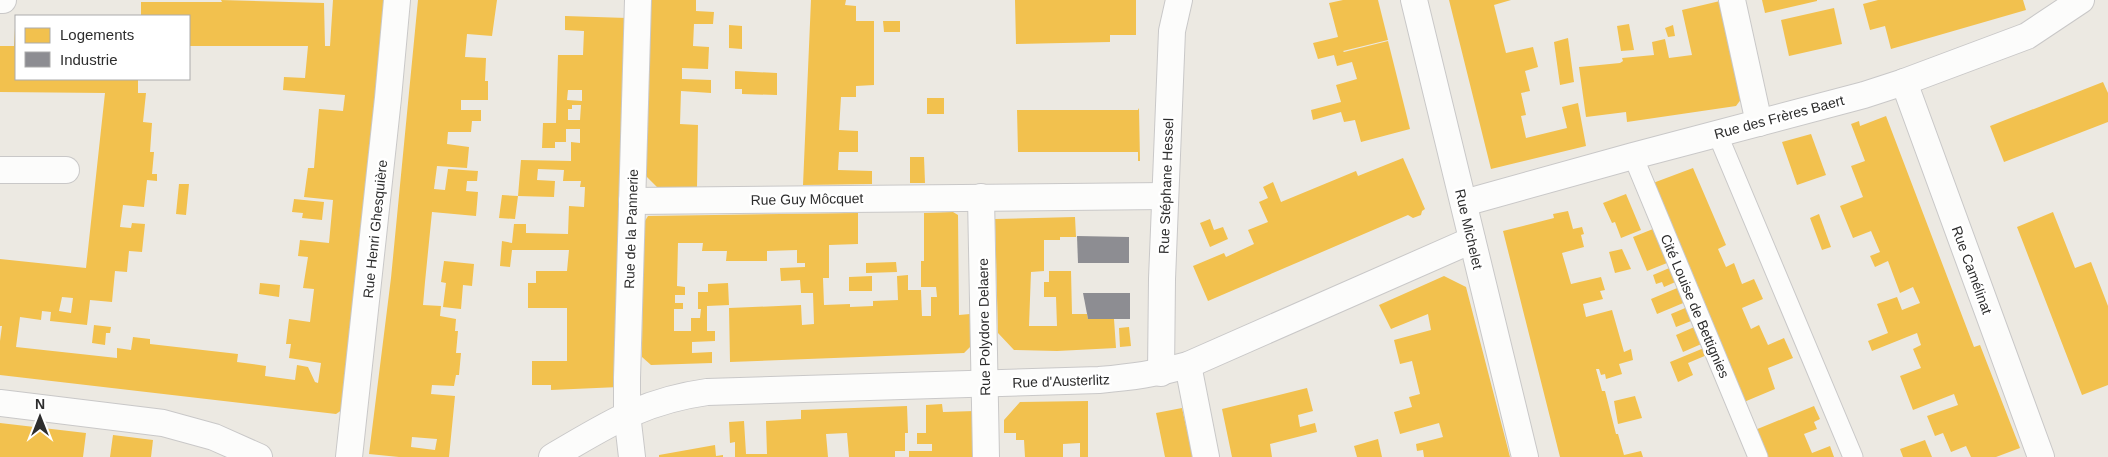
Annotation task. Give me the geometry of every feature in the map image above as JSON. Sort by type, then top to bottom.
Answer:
[{"type":"street","name":"Rue Henri Ghesquière","points":[[350,457],[397,0]]},
{"type":"street","name":"Rue de la Pannerie","points":[[632,457],[627,414],[638,0]]},
{"type":"street","name":"Rue Stéphane Hessel","points":[[1161,373],[1165,196],[1172,31],[1179,0]]},
{"type":"street","name":"Rue Michelet","points":[[1414,0],[1525,457]]},
{"type":"street","points":[[1732,0],[1758,123]]},
{"type":"street","name":"Rue des Frères Baert","points":[[1464,203],[1904,82],[2027,36],[2081,0]]},
{"type":"street","name":"Rue Camélinat","points":[[1904,82],[2041,457]]},
{"type":"street","points":[[1717,133],[1853,457]]},
{"type":"street","name":"Cité Louise de Bettignies","points":[[1633,156],[1758,457]]},
{"type":"street","points":[[0,170],[66,170]]},
{"type":"street","name":"Rue Guy Môcquet","points":[[632,201],[1165,196]]},
{"type":"street","name":"Rue Polydore Delaere","points":[[981,197],[986,457]]},
{"type":"street","name":"Rue d'Austerlitz","points":[[552,457],[627,414],[674,397],[707,392],[1099,380],[1161,373],[1188,366],[1472,240]]},
{"type":"street","points":[[1188,366],[1206,457]]},
{"type":"street","points":[[0,403],[163,423],[214,436],[259,457]]},
{"type":"building: Logements","points":[[221,0],[324,3],[325,46],[330,46],[333,0],[388,0],[345,408],[336,414],[0,375],[2,326],[0,326],[0,259],[86,268],[105,93],[0,92],[0,46],[14,46],[15,28],[15,80],[138,80],[138,93],[146,93],[143,122],[152,123],[150,152],[154,152],[152,174],[157,174],[157,181],[147,180],[144,207],[123,205],[120,227],[131,228],[132,223],[145,224],[142,252],[129,251],[127,272],[115,271],[112,302],[90,300],[87,325],[50,321],[51,312],[42,311],[41,320],[20,317],[16,347],[117,358],[117,348],[131,350],[133,337],[150,339],[150,344],[238,354],[237,362],[266,366],[265,376],[295,380],[297,365],[308,367],[315,382],[318,383],[321,363],[289,358],[291,344],[286,344],[289,319],[310,322],[314,289],[303,288],[308,257],[298,256],[300,240],[329,243],[333,200],[304,197],[308,168],[314,168],[319,109],[343,111],[345,95],[283,90],[284,77],[305,78],[308,46],[190,46],[190,15],[141,15],[141,2],[222,2]],"holes":[[[62,297],[73,298],[71,313],[59,311]]]},
{"type":"building: Logements","points":[[418,0],[497,0],[492,36],[467,34],[465,57],[486,58],[485,81],[488,81],[488,100],[461,100],[461,110],[481,110],[481,121],[472,121],[471,132],[448,132],[447,144],[469,147],[467,168],[437,166],[434,189],[445,190],[448,169],[478,171],[477,181],[467,181],[466,191],[478,192],[476,216],[432,212],[423,305],[441,306],[440,316],[456,319],[455,331],[458,331],[456,353],[461,353],[459,375],[456,375],[454,386],[432,385],[431,394],[455,396],[449,457],[399,457],[369,454],[391,278]],"holes":[[[412,437],[437,439],[435,450],[411,447]]]},
{"type":"building: Logements","points":[[651,0],[696,0],[696,11],[714,12],[713,24],[694,24],[693,46],[709,47],[708,69],[682,68],[682,79],[711,80],[711,93],[681,91],[680,124],[698,125],[697,187],[658,188],[646,176]]},
{"type":"building: Logements","points":[[811,0],[846,0],[845,5],[856,6],[856,21],[874,21],[874,85],[856,86],[856,97],[841,97],[839,130],[858,131],[858,152],[839,152],[838,170],[872,171],[872,184],[803,185]]},
{"type":"building: Logements","points":[[1015,0],[1136,0],[1136,35],[1110,35],[1110,42],[1016,44]]},
{"type":"building: Logements","points":[[1343,0],[1378,0],[1388,40],[1343,51],[1388,41],[1410,129],[1361,142],[1355,120],[1344,122],[1341,112],[1313,120],[1311,110],[1341,102],[1336,85],[1357,79],[1352,62],[1337,66],[1334,55],[1318,59],[1313,43],[1338,37],[1329,3]]},
{"type":"building: Logements","points":[[1449,0],[1511,0],[1494,5],[1506,53],[1533,47],[1538,67],[1525,71],[1530,91],[1521,93],[1526,115],[1521,116],[1526,138],[1567,128],[1562,107],[1578,103],[1586,146],[1491,169]]},
{"type":"building: Logements","points":[[1762,0],[1817,0],[1817,1],[1765,13]]},
{"type":"building: Logements","points":[[1878,0],[2023,0],[2026,10],[1891,49],[1885,26],[1870,30],[1863,4]]},
{"type":"building: Logements","points":[[1720,1],[1742,98],[1736,106],[1627,122],[1626,112],[1586,117],[1579,67],[1620,63],[1623,61],[1622,58],[1654,55],[1652,42],[1665,39],[1669,58],[1692,55],[1682,10]]},
{"type":"building: Logements","points":[[1834,8],[1842,44],[1789,56],[1781,20]]},
{"type":"building: Logements","points":[[565,16],[627,18],[619,387],[551,390],[551,385],[532,385],[532,361],[567,361],[567,308],[528,308],[528,283],[536,283],[536,271],[567,271],[569,250],[512,250],[510,267],[500,266],[502,241],[512,243],[514,224],[526,224],[526,233],[568,234],[569,206],[584,207],[585,187],[580,187],[581,181],[563,181],[564,170],[538,169],[537,180],[555,181],[554,197],[518,196],[521,160],[571,161],[571,142],[580,143],[580,129],[566,129],[566,142],[555,142],[555,148],[542,148],[543,123],[556,123],[558,55],[583,55],[584,31],[565,30]],"holes":[[[568,90],[582,90],[582,101],[567,100]],[[572,105],[581,105],[580,120],[568,120],[568,109],[572,109]]]},
{"type":"building: Logements","points":[[883,21],[900,21],[900,32],[884,32]]},
{"type":"building: Logements","points":[[1629,24],[1634,50],[1621,51],[1617,26]]},
{"type":"building: Logements","points":[[729,25],[742,26],[742,49],[729,48]]},
{"type":"building: Logements","points":[[1673,25],[1675,36],[1668,37],[1665,28]]},
{"type":"building: Logements","points":[[1568,38],[1574,82],[1560,85],[1554,42]]},
{"type":"building: Logements","points":[[735,71],[777,73],[777,95],[742,94],[742,89],[735,89]]},
{"type":"building: Logements","points":[[2103,82],[2108,93],[2108,122],[2004,162],[1990,126]]},
{"type":"building: Logements","points":[[927,98],[944,98],[944,114],[927,114]]},
{"type":"building: Logements","points":[[1139,108],[1140,161],[1138,161],[1138,152],[1018,152],[1017,110],[1138,110]]},
{"type":"building: Logements","points":[[1886,116],[1974,347],[1980,345],[2020,448],[1996,457],[1971,457],[1966,446],[1951,452],[1943,433],[1935,436],[1927,416],[1958,405],[1954,394],[1913,410],[1900,376],[1921,368],[1913,349],[1921,345],[1917,333],[1872,351],[1868,341],[1888,333],[1877,304],[1897,297],[1902,310],[1920,303],[1913,287],[1900,293],[1888,261],[1875,267],[1870,256],[1880,252],[1871,231],[1853,238],[1840,206],[1863,197],[1851,166],[1865,161],[1851,124],[1859,121],[1860,126]]},
{"type":"building: Logements","points":[[1811,134],[1826,175],[1797,185],[1782,142]]},
{"type":"building: Logements","points":[[910,157],[924,157],[925,183],[910,183]]},
{"type":"building: Logements","points":[[1403,158],[1425,209],[1421,215],[1413,218],[1408,215],[1208,301],[1193,266],[1224,253],[1226,257],[1254,244],[1248,230],[1268,222],[1259,202],[1268,198],[1263,187],[1273,182],[1281,202],[1356,171],[1358,176]]},
{"type":"building: Logements","points":[[1693,168],[1726,245],[1718,249],[1726,267],[1734,263],[1742,284],[1754,279],[1763,299],[1742,308],[1751,329],[1759,325],[1768,345],[1784,338],[1793,358],[1768,368],[1775,389],[1744,402],[1653,183]]},
{"type":"building: Logements","points":[[179,184],[189,184],[186,215],[176,214]]},
{"type":"building: Logements","points":[[1626,194],[1641,230],[1621,238],[1615,222],[1612,223],[1603,203]]},
{"type":"building: Logements","points":[[502,195],[518,196],[515,219],[499,218]]},
{"type":"building: Logements","points":[[294,199],[324,202],[322,220],[302,218],[303,213],[292,212]]},
{"type":"building: Logements","points":[[1568,211],[1573,229],[1582,227],[1584,234],[1581,235],[1584,247],[1562,253],[1571,284],[1601,277],[1605,290],[1600,291],[1603,299],[1583,304],[1586,317],[1612,310],[1624,352],[1631,349],[1633,360],[1619,364],[1622,374],[1606,379],[1605,374],[1601,375],[1599,369],[1596,369],[1602,391],[1605,391],[1616,434],[1618,434],[1624,455],[1641,451],[1643,457],[1560,457],[1503,231],[1554,218],[1553,214]]},
{"type":"building: Logements","points":[[953,212],[958,215],[959,315],[970,314],[971,346],[964,353],[730,362],[729,308],[801,305],[802,325],[814,324],[813,293],[801,293],[800,280],[781,281],[780,268],[805,267],[805,263],[797,263],[797,250],[767,251],[767,261],[726,261],[727,251],[702,251],[703,243],[678,243],[677,286],[685,287],[685,295],[675,295],[675,303],[683,303],[683,309],[674,309],[674,331],[691,331],[691,318],[700,318],[701,309],[698,309],[698,292],[708,292],[708,284],[728,283],[729,305],[707,306],[707,331],[715,331],[715,341],[692,342],[692,353],[712,352],[712,363],[651,365],[642,357],[643,224],[648,216],[858,213],[858,244],[829,245],[829,278],[823,278],[824,305],[850,304],[850,307],[873,306],[873,301],[898,300],[897,276],[908,275],[908,290],[921,290],[922,316],[931,316],[931,297],[937,297],[936,287],[921,287],[921,261],[924,261],[924,213]]},
{"type":"building: Logements","points":[[2053,212],[2075,268],[2091,262],[2108,306],[2108,385],[2082,395],[2017,227]]},
{"type":"building: Logements","points":[[1819,214],[1831,247],[1822,250],[1810,218]]},
{"type":"building: Logements","points":[[1075,217],[1076,237],[1044,240],[1044,271],[1031,272],[1029,326],[1057,326],[1056,297],[1044,297],[1044,282],[1049,282],[1049,271],[1071,271],[1072,314],[1087,314],[1088,319],[1114,319],[1116,348],[1057,351],[1014,350],[998,333],[995,219]]},
{"type":"building: Logements","points":[[1210,219],[1214,230],[1223,227],[1228,239],[1210,247],[1200,223]]},
{"type":"building: Logements","points":[[1658,227],[1672,261],[1647,271],[1633,237]]},
{"type":"building: Logements","points":[[1622,249],[1631,269],[1615,273],[1609,252]]},
{"type":"building: Logements","points":[[444,261],[474,264],[472,286],[463,285],[461,309],[443,307],[446,283],[441,282]]},
{"type":"building: Logements","points":[[896,262],[897,272],[866,273],[866,263]]},
{"type":"building: Logements","points":[[1674,266],[1680,280],[1664,287],[1662,282],[1656,284],[1653,275]]},
{"type":"building: Logements","points":[[872,276],[872,291],[849,291],[849,277]]},
{"type":"building: Logements","points":[[1444,276],[1466,287],[1510,457],[1424,457],[1423,450],[1417,451],[1416,444],[1443,437],[1439,423],[1400,434],[1394,412],[1412,407],[1409,397],[1420,394],[1412,361],[1400,364],[1394,340],[1431,330],[1428,314],[1391,329],[1379,305]]},
{"type":"building: Logements","points":[[260,283],[280,285],[279,297],[259,294]]},
{"type":"building: Logements","points":[[1682,286],[1688,301],[1657,314],[1651,299]]},
{"type":"building: Logements","points":[[1690,306],[1696,319],[1676,327],[1671,314]]},
{"type":"building: Logements","points":[[94,325],[111,327],[110,333],[106,333],[105,345],[92,343]]},
{"type":"building: Logements","points":[[1699,325],[1706,342],[1683,352],[1676,335]]},
{"type":"building: Logements","points":[[1129,327],[1131,346],[1120,347],[1119,328]]},
{"type":"building: Logements","points":[[1704,348],[1707,355],[1688,363],[1693,375],[1678,382],[1670,362]]},
{"type":"building: Logements","points":[[1307,388],[1313,411],[1298,415],[1300,427],[1315,423],[1317,432],[1270,444],[1272,457],[1232,457],[1222,409]]},
{"type":"building: Logements","points":[[1635,396],[1642,418],[1618,424],[1614,401]]},
{"type":"building: Logements","points":[[1088,401],[1088,457],[1080,457],[1080,443],[1063,444],[1063,457],[1025,457],[1024,440],[1016,440],[1016,433],[1004,433],[1004,420],[1020,402]]},
{"type":"building: Logements","points":[[942,404],[943,412],[975,411],[977,457],[909,457],[909,451],[932,451],[932,444],[917,444],[917,433],[926,433],[926,405]]},
{"type":"building: Logements","points":[[907,406],[908,433],[905,433],[905,451],[895,451],[895,457],[849,457],[847,433],[826,434],[828,457],[735,457],[735,442],[730,443],[729,422],[744,421],[746,454],[767,454],[766,421],[801,419],[801,410]]},
{"type":"building: Logements","points":[[1814,406],[1820,419],[1814,422],[1817,429],[1804,434],[1812,453],[1830,446],[1834,457],[1766,457],[1755,430]]},
{"type":"building: Logements","points":[[1182,408],[1193,457],[1165,457],[1156,413]]},
{"type":"building: Logements","points":[[0,423],[86,433],[83,457],[0,457]]},
{"type":"building: Logements","points":[[113,435],[153,440],[151,457],[110,457]]},
{"type":"building: Logements","points":[[1378,439],[1382,457],[1357,457],[1354,446]]},
{"type":"building: Logements","points":[[1925,440],[1932,457],[1903,457],[1900,449]]},
{"type":"building: Logements","points":[[715,445],[716,456],[723,455],[723,457],[659,457],[659,455]]},
{"type":"building: Industrie","points":[[1077,236],[1129,237],[1129,263],[1078,263]]},
{"type":"building: Industrie","points":[[1083,293],[1130,293],[1130,319],[1088,319]]}]
